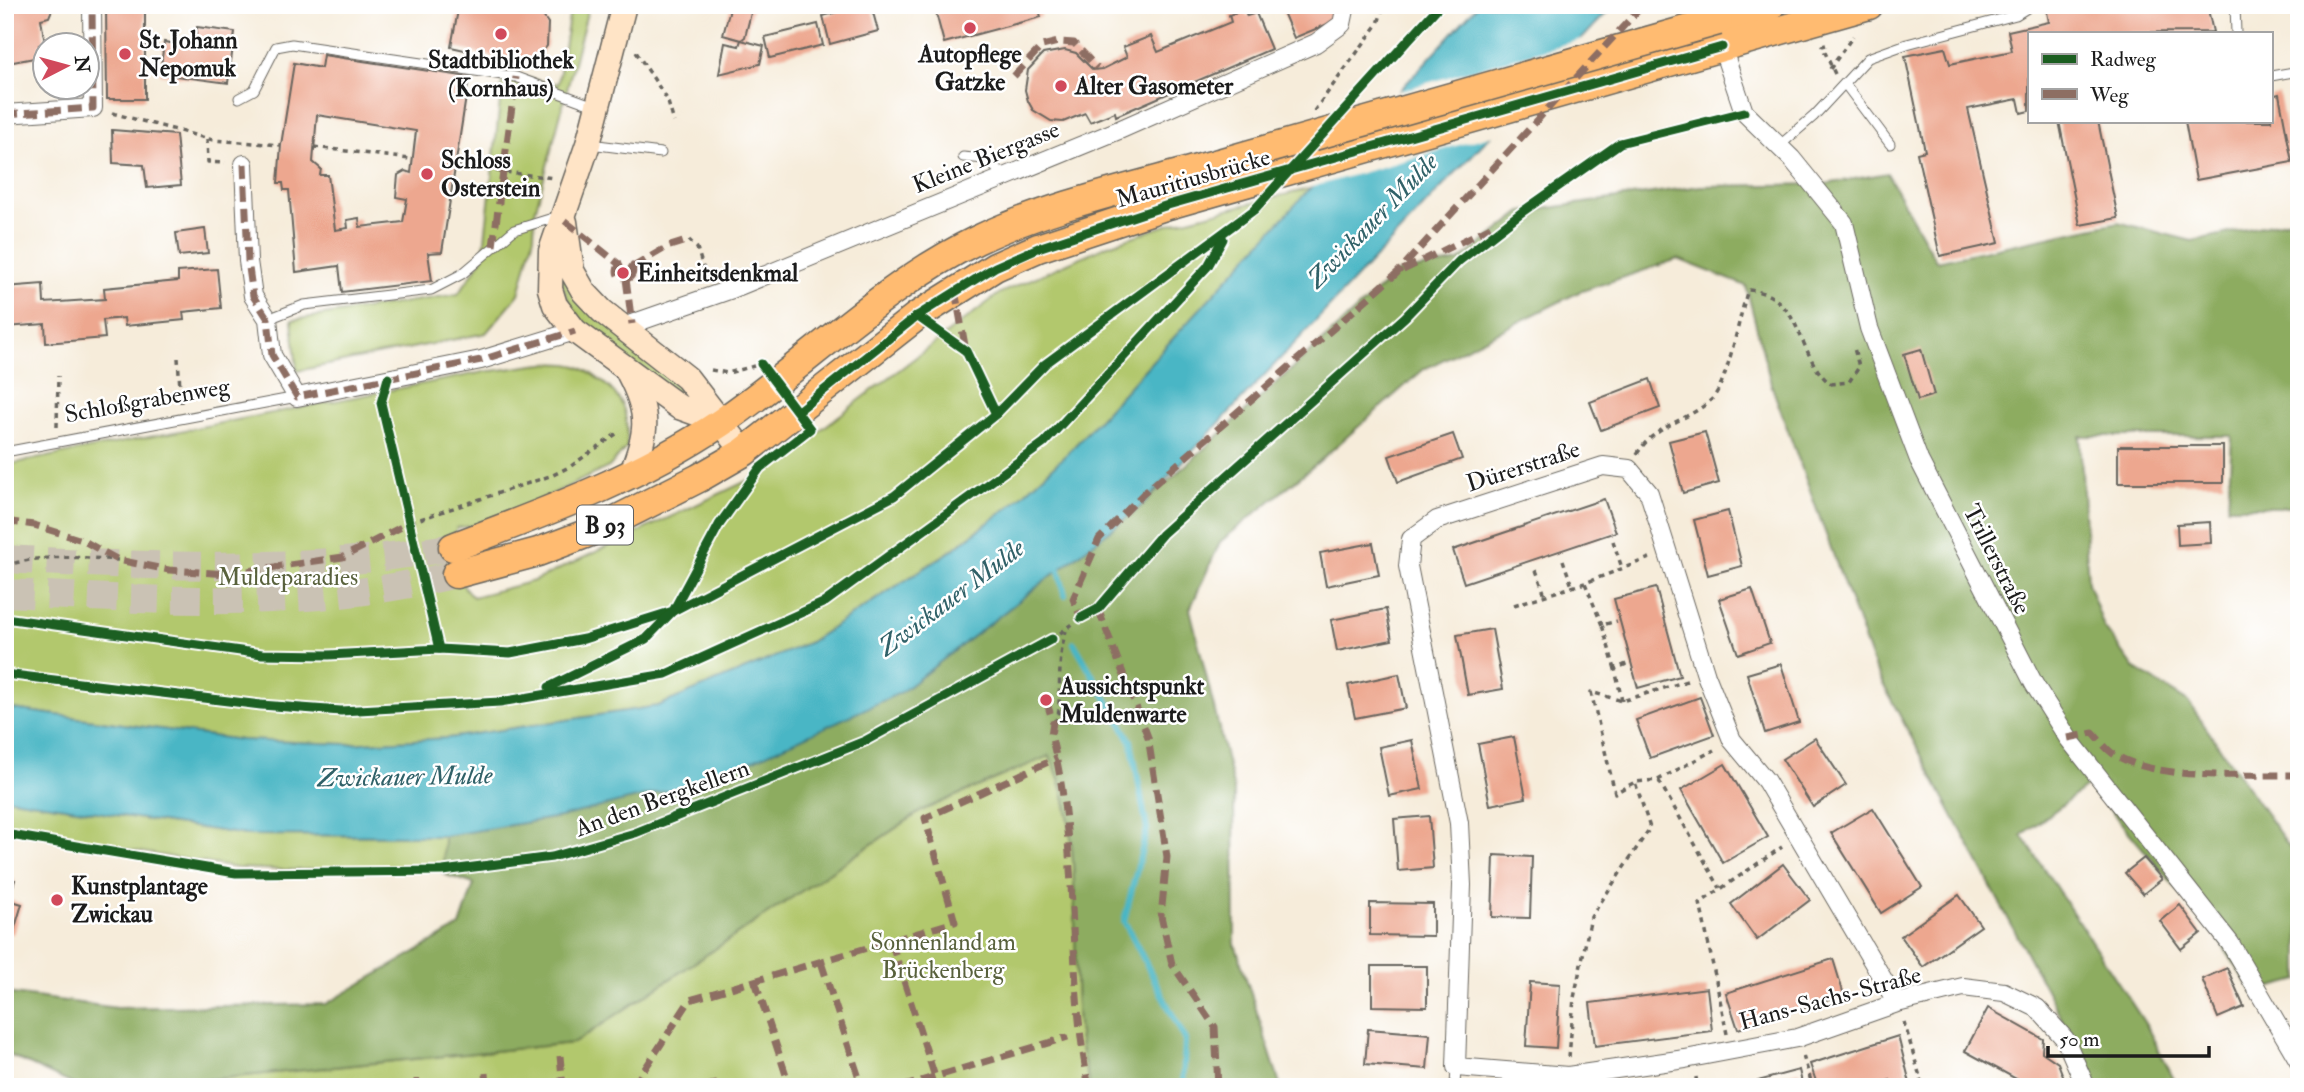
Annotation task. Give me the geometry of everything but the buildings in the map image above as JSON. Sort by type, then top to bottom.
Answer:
[{"type":"main road","name":"B 93","points":[[1720,34],[1771,5]]},
{"type":"main road","name":"B 93","points":[[1720,34],[1869,5]]},
{"type":"main road","points":[[621,16],[588,144],[551,251],[548,276],[555,305],[575,331],[679,407],[721,422]]},
{"type":"main road","name":"Mauritiusbrücke","points":[[744,452],[889,336],[955,290],[1038,248],[1168,205],[1666,63],[1720,34]]},
{"type":"main road","name":"Mauritiusbrücke","points":[[721,422],[922,270],[977,240],[1034,216],[1219,163],[1720,34]]},
{"type":"main road","points":[[565,215],[568,254],[577,282],[593,303],[692,383],[744,452]]},
{"type":"main road","points":[[627,370],[641,397],[646,421],[631,475]]},
{"type":"main road","name":"B 93","points":[[721,422],[631,475],[455,560],[538,552],[596,530],[744,452]]},
{"type":"street","points":[[5,114],[93,108],[92,5]]},
{"type":"street","name":"Kleine Biergasse","points":[[623,327],[732,289],[1119,130],[1316,43],[1342,24],[1346,5]]},
{"type":"street","name":"Trillerstraße","points":[[1720,34],[1744,112],[1779,146],[1844,223],[1869,328],[1919,460],[2034,684],[2068,738],[2230,943],[2299,1061]]},
{"type":"street","points":[[244,164],[253,296],[268,319],[272,355],[297,397]]},
{"type":"street","name":"Schloßgrabenweg","points":[[297,397],[481,360],[575,331]]},
{"type":"street","name":"Dürerstraße","points":[[1456,1067],[1462,885],[1459,823],[1408,566],[1410,540],[1437,520],[1578,474],[1603,466],[1629,469]]},
{"type":"street","points":[[1629,469],[1648,493],[1706,675],[1732,740],[1766,781],[1897,1003]]},
{"type":"street","name":"Hans-Sachs-Straße","points":[[1456,1067],[1568,1076],[1731,1051],[1797,1038],[1897,1003],[1964,987],[2004,992],[2037,1008],[2065,1039],[2086,1087]]},
{"type":"lane","points":[[1779,146],[1845,84],[1868,58],[1907,44],[2016,15],[2032,5]]},
{"type":"lane","points":[[2235,5],[2236,32]]},
{"type":"lane","points":[[239,98],[254,90],[276,47],[292,44],[516,77],[598,107]]},
{"type":"lane","points":[[2272,76],[2299,71]]},
{"type":"lane","points":[[1845,84],[1890,144]]},
{"type":"lane","points":[[588,144],[662,153]]},
{"type":"lane","points":[[963,157],[985,159],[1004,175]]},
{"type":"lane","points":[[268,319],[303,305],[431,290],[462,274],[514,230],[565,215]]},
{"type":"lane","name":"Schloßgrabenweg","points":[[5,452],[297,397]]},
{"type":"lane","points":[[1455,1087],[1456,1067]]},
{"type":"path","points":[[1312,114],[1378,24],[1384,5]]},
{"type":"path","points":[[621,16],[667,99],[674,122]]},
{"type":"path","points":[[1833,43],[1822,46],[1830,69],[1853,36],[1843,39]]},
{"type":"path","points":[[93,108],[210,139],[281,145]]},
{"type":"path","points":[[210,139],[208,162],[220,163]]},
{"type":"path","points":[[314,147],[410,159]]},
{"type":"path","points":[[456,166],[577,180]]},
{"type":"path","points":[[689,240],[697,248],[707,282]]},
{"type":"path","points":[[1629,469],[1646,439],[1713,399],[1728,364],[1748,290],[1759,291],[1790,311],[1822,378],[1831,384],[1849,382],[1859,366],[1852,341]]},
{"type":"path","points":[[178,358],[183,419]]},
{"type":"path","points":[[692,383],[701,367],[729,373],[761,364]]},
{"type":"path","points":[[55,442],[58,376]]},
{"type":"path","points":[[411,522],[571,467],[629,422],[646,421]]},
{"type":"path","points":[[1613,541],[1622,568]]},
{"type":"path","points":[[1514,605],[1585,583],[1667,552]]},
{"type":"path","points":[[5,566],[21,561],[76,557],[118,560]]},
{"type":"path","points":[[1563,559],[1572,586]]},
{"type":"path","points":[[1536,570],[1545,595]]},
{"type":"path","points":[[1585,583],[1602,625],[1622,701]]},
{"type":"path","points":[[1040,646],[1066,631],[1081,618]]},
{"type":"path","points":[[1602,625],[1618,621]]},
{"type":"path","points":[[1053,722],[1058,718],[1059,653],[1066,631]]},
{"type":"path","points":[[1615,669],[1629,663]]},
{"type":"path","points":[[1706,675],[1622,701],[1591,692],[1615,793],[1635,782],[1658,780],[1732,740]]},
{"type":"path","points":[[1658,780],[1720,888]]},
{"type":"path","points":[[1568,1076],[1574,998],[1591,917],[1650,828],[1635,782]]},
{"type":"path","points":[[1731,1051],[1699,902],[1798,836]]},
{"type":"path","points":[[1897,1003],[1923,1087]]},
{"type":"path","points":[[1797,1038],[1813,1087]]},
{"type":"green space","points":[[571,5],[589,5],[535,212],[534,236],[519,294],[486,333],[297,371],[292,320],[458,294],[483,258],[503,74],[558,84]]},
{"type":"green space","points":[[1887,173],[1936,261],[2118,222],[2192,241],[2299,218],[2299,507],[2228,507],[2232,436],[2080,436],[2088,583],[2104,627],[2134,668],[2188,702],[2299,861],[2299,980],[2253,992],[2215,934],[2089,785],[2022,835],[2146,1025],[2178,1087],[2098,1087],[1875,669],[1771,384],[1746,286],[1678,259],[1579,292],[1424,369],[1316,464],[1220,542],[1190,609],[1234,790],[1235,944],[1281,1087],[1090,1087],[1079,1034],[1074,890],[1068,816],[1061,783],[1049,756],[923,810],[574,1043],[135,1087],[79,1087],[5,1053],[5,993],[117,1008],[326,1004],[460,926],[474,884],[443,874],[444,836],[560,817],[900,693],[1140,507],[1397,273],[1459,261],[1522,212],[1700,186],[1826,184]]},
{"type":"green space","name":"Muldeparadies","points":[[1311,188],[1070,451],[1013,504],[950,551],[810,642],[658,706],[448,738],[346,744],[241,740],[5,708],[5,465],[489,371],[556,364],[583,368],[609,387],[620,401],[626,417],[627,447],[609,467],[491,523],[457,528],[451,547],[453,565],[461,582],[473,597],[534,581],[764,473],[1000,293],[1108,245],[1173,223]]},
{"type":"green space","points":[[560,272],[683,386],[677,397],[622,359],[588,329],[565,293]]},
{"type":"green space","name":"Sonnenland am Brückenberg","points":[[1049,755],[1061,783],[1068,816],[1074,890],[1079,1034],[1090,1087],[135,1087],[574,1043],[923,810]]},
{"type":"green space","points":[[5,798],[246,835],[444,836],[444,867],[285,870],[236,868],[5,829]]},
{"type":"water","name":"Zwickauer Mulde","points":[[1478,5],[1614,5],[1140,507],[900,693],[710,780],[560,817],[444,836],[246,835],[5,798],[5,708],[241,740],[346,744],[448,738],[658,706],[810,642],[951,551],[1013,504],[1070,451]]},
{"type":"pier","points":[[1589,37],[1497,134],[1305,189],[1392,93]]},
{"type":"waterway","points":[[1057,562],[1065,595]]},
{"type":"waterway","points":[[1074,643],[1131,741],[1147,829],[1124,921],[1185,1039],[1183,1087]]},
{"type":"tunnel","points":[[5,559],[230,566],[342,561],[453,547]]},
{"type":"tunnel","points":[[5,593],[175,600],[289,598],[401,586],[456,574]]},
{"type":"marked path","points":[[5,114],[93,108],[92,5]]},
{"type":"marked path","points":[[1086,615],[1081,618],[1073,599],[1099,539],[1143,494],[1397,273],[1643,5]]},
{"type":"marked path","points":[[1014,76],[1042,46],[1058,42],[1074,43],[1097,68]]},
{"type":"marked path","points":[[493,246],[516,77]]},
{"type":"marked path","points":[[244,164],[248,261],[253,296],[268,319],[272,355],[297,397],[481,360],[575,331]]},
{"type":"marked path","points":[[565,221],[620,265]]},
{"type":"marked path","points":[[1403,270],[1491,227]]},
{"type":"marked path","points":[[633,267],[667,247],[689,240]]},
{"type":"marked path","points":[[625,263],[631,265],[633,271],[631,277],[625,279],[619,277],[617,271],[619,265],[625,263]]},
{"type":"marked path","points":[[626,279],[632,324]]},
{"type":"marked path","points":[[955,290],[966,351]]},
{"type":"marked path","points":[[5,521],[34,525],[82,540],[118,560],[169,570],[228,574],[343,557],[411,522]]},
{"type":"marked path","points":[[1098,609],[1148,737],[1167,857],[1161,916],[1172,964],[1215,1027],[1218,1087]]},
{"type":"marked path","points":[[1046,700],[1053,722],[1051,735],[1066,823],[1077,999],[1089,1087]]},
{"type":"marked path","points":[[2068,738],[2093,733],[2112,753],[2152,769],[2202,774],[2299,775]]},
{"type":"marked path","points":[[633,1087],[690,1000],[955,922],[925,818],[1057,758]]},
{"type":"marked path","points":[[891,941],[935,1077]]},
{"type":"marked path","points":[[821,962],[862,1087]]},
{"type":"marked path","points":[[755,981],[790,1087]]},
{"type":"marked path","points":[[901,1087],[1068,1037]]},
{"type":"marked path","points":[[560,1056],[563,1087]]},
{"type":"marked path","points":[[486,1073],[487,1087]]},
{"type":"marked path","points":[[417,1079],[417,1087]]},
{"type":"marked path","points":[[713,1081],[714,1087]]},
{"type":"cycle path","points":[[5,618],[262,654],[329,655],[439,649],[510,653],[584,639],[673,611],[894,496],[996,414],[1045,364],[1254,210],[1440,5]]},
{"type":"cycle path","points":[[798,411],[917,316],[995,267],[1038,248],[1168,205],[1722,47]]},
{"type":"cycle path","points":[[1081,618],[1098,609],[1162,534],[1405,317],[1459,261],[1522,212],[1620,143],[1744,112]]},
{"type":"cycle path","points":[[5,674],[261,705],[341,711],[500,702],[666,674],[825,602],[1044,443],[1208,266],[1223,239]]},
{"type":"cycle path","points":[[917,316],[966,351],[996,414]]},
{"type":"cycle path","points":[[549,687],[646,639],[673,611],[719,525],[760,468],[810,429],[761,364]]},
{"type":"cycle path","points":[[388,378],[381,403],[439,649]]},
{"type":"cycle path","name":"An den Bergkellern","points":[[5,834],[236,873],[443,871],[552,857],[635,833],[865,741],[1052,639]]},
{"type":"place","name":"Autopflege Gatzke","points":[[970,28]]},
{"type":"place","name":"Stadtbibliothek (Kornhaus)","points":[[501,34]]},
{"type":"place","name":"St. Johann Nepomuk","points":[[125,54]]},
{"type":"place","name":"Alter Gasometer","points":[[1061,86]]},
{"type":"place","name":"Schloss Osterstein","points":[[427,174]]},
{"type":"place","name":"Einheitsdenkmal","points":[[623,273]]},
{"type":"place","name":"Aussichtspunkt Muldenwarte","points":[[1046,700]]},
{"type":"place","name":"Kunstplantage Zwickau","points":[[57,900]]}]
